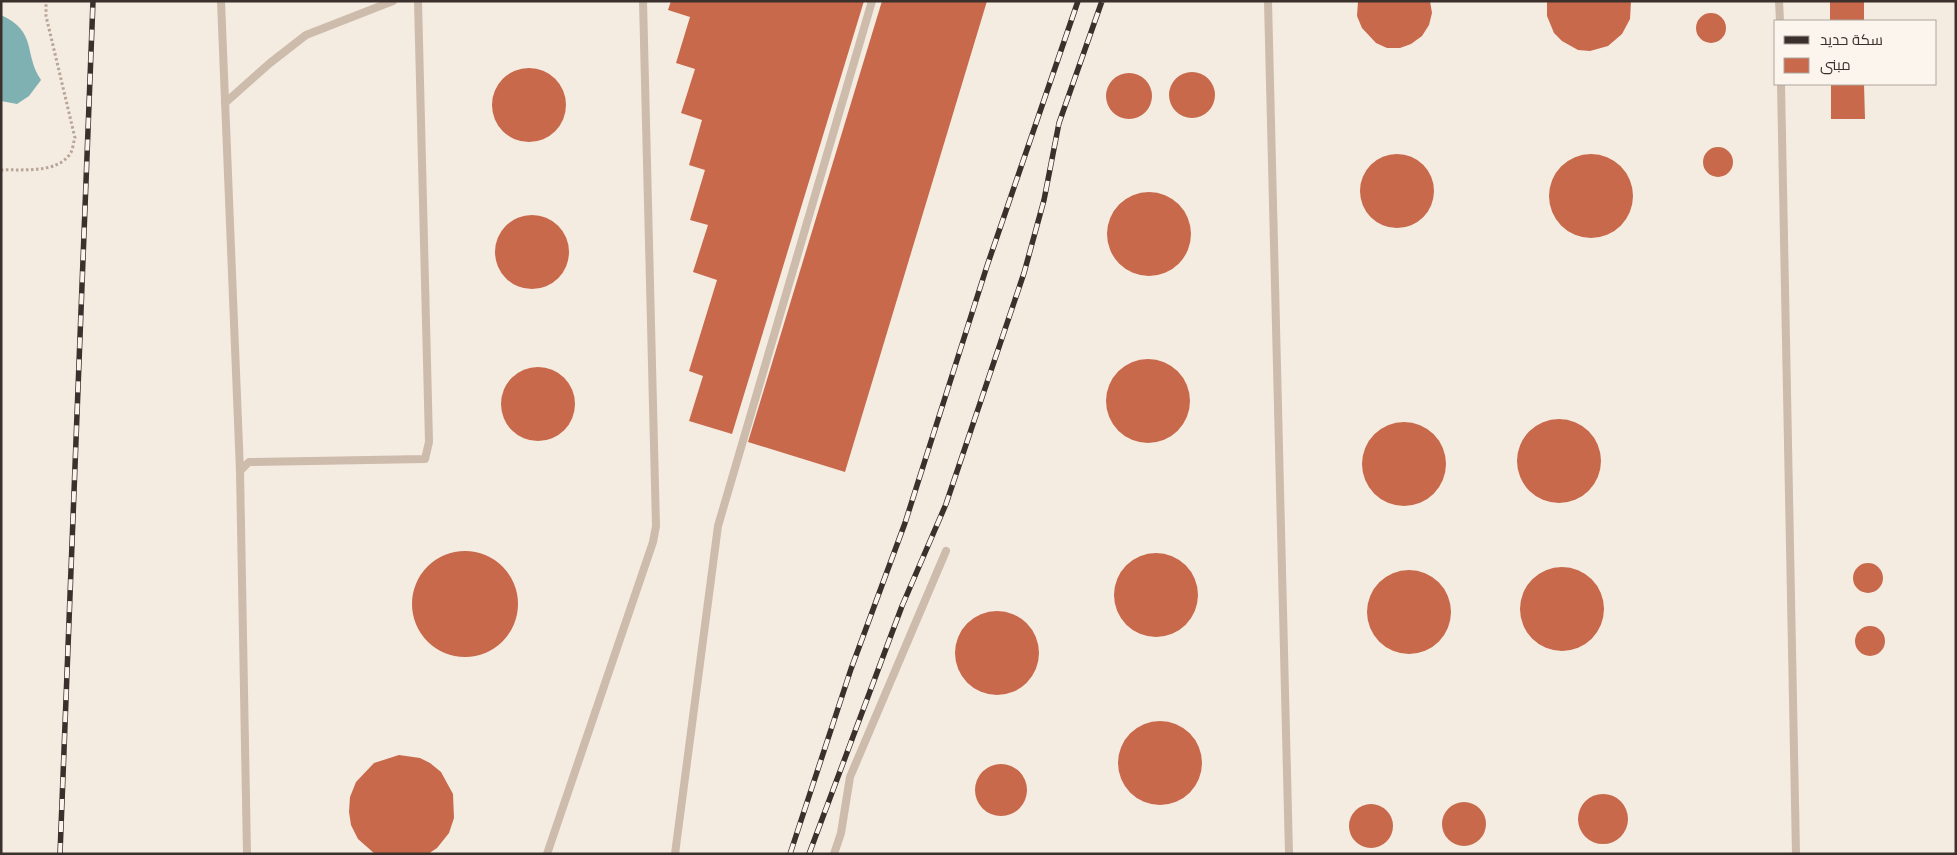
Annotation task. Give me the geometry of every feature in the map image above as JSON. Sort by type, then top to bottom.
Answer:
[{"type":"lane","points":[[221,1],[240,471],[246,854]]},
{"type":"lane","points":[[226,103],[270,62],[306,35],[393,1]]},
{"type":"lane","points":[[240,471],[250,462],[425,459],[429,432],[418,1]]},
{"type":"lane","points":[[547,854],[656,526],[643,1]]},
{"type":"lane","points":[[675,854],[718,526],[872,1]]},
{"type":"lane","points":[[1268,1],[1289,854]]},
{"type":"lane","points":[[1779,1],[1780,20]]},
{"type":"lane","points":[[1781,85],[1796,854]]},
{"type":"lane","points":[[834,854],[841,833],[850,776],[946,551]]},
{"type":"path","points":[[1,170],[46,168],[58,164],[71,154],[74,138],[46,16],[46,1]]},
{"type":"water","points":[[1,15],[13,22],[25,36],[32,61],[41,80],[29,96],[17,104],[1,101]]},
{"type":"building","points":[[671,1],[864,1],[732,434],[689,421],[703,376],[689,371],[717,280],[693,272],[708,225],[690,220],[705,170],[689,165],[702,120],[681,113],[695,69],[676,63],[690,17],[668,10]]},
{"type":"building","points":[[882,1],[987,1],[845,472],[748,442]]},
{"type":"building","points":[[1358,1],[1430,1],[1432,13],[1429,25],[1422,36],[1411,44],[1400,48],[1387,48],[1376,43],[1362,28],[1357,16]]},
{"type":"building","points":[[1547,1],[1631,1],[1630,19],[1622,34],[1608,46],[1590,51],[1578,50],[1562,41],[1554,33],[1547,16]]},
{"type":"building","points":[[1830,1],[1864,1],[1864,20],[1830,20]]},
{"type":"building","points":[[1711,13],[1717,14],[1725,22],[1725,34],[1717,42],[1711,43],[1705,42],[1697,34],[1696,28],[1697,22],[1705,14]]},
{"type":"building","points":[[522,68],[536,68],[550,74],[560,84],[566,98],[566,112],[560,126],[550,136],[536,142],[522,142],[508,136],[498,126],[492,112],[492,98],[498,84],[508,74]]},
{"type":"building","points":[[1192,72],[1205,76],[1211,82],[1215,95],[1211,108],[1205,114],[1192,118],[1179,114],[1173,108],[1169,95],[1173,82],[1179,76]]},
{"type":"building","points":[[1129,73],[1142,77],[1148,83],[1152,96],[1148,109],[1142,115],[1129,119],[1116,115],[1110,109],[1106,96],[1110,83],[1116,77]]},
{"type":"building","points":[[1831,85],[1864,85],[1865,119],[1831,119]]},
{"type":"building","points":[[1718,147],[1724,148],[1732,156],[1732,168],[1724,176],[1718,177],[1712,176],[1704,168],[1703,162],[1704,156],[1712,148]]},
{"type":"building","points":[[1390,154],[1404,154],[1418,160],[1428,170],[1434,184],[1434,198],[1428,212],[1418,222],[1404,228],[1390,228],[1376,222],[1366,212],[1360,198],[1360,184],[1366,170],[1376,160]]},
{"type":"building","points":[[1591,154],[1607,157],[1621,166],[1630,180],[1633,196],[1630,212],[1621,226],[1607,235],[1591,238],[1575,235],[1561,226],[1552,212],[1549,196],[1552,180],[1561,166],[1575,157]]},
{"type":"building","points":[[1149,192],[1165,195],[1179,204],[1188,218],[1191,234],[1188,250],[1179,264],[1165,273],[1149,276],[1133,273],[1119,264],[1110,250],[1107,234],[1110,218],[1119,204],[1133,195]]},
{"type":"building","points":[[525,215],[539,215],[553,221],[563,231],[569,245],[569,259],[563,273],[553,283],[539,289],[525,289],[511,283],[501,273],[495,259],[495,245],[501,231],[511,221]]},
{"type":"building","points":[[1148,359],[1164,362],[1178,371],[1187,385],[1190,401],[1187,417],[1178,431],[1164,440],[1148,443],[1132,440],[1118,431],[1109,417],[1106,401],[1109,385],[1118,371],[1132,362]]},
{"type":"building","points":[[531,367],[545,367],[559,373],[569,383],[575,397],[575,411],[569,425],[559,435],[545,441],[531,441],[517,435],[507,425],[501,411],[501,397],[507,383],[517,373]]},
{"type":"building","points":[[1559,419],[1575,422],[1589,431],[1598,445],[1601,461],[1598,477],[1589,491],[1575,500],[1559,503],[1543,500],[1529,491],[1520,477],[1517,461],[1520,445],[1529,431],[1543,422]]},
{"type":"building","points":[[1404,422],[1420,425],[1434,434],[1443,448],[1446,464],[1443,480],[1434,494],[1420,503],[1404,506],[1388,503],[1374,494],[1365,480],[1362,464],[1365,448],[1374,434],[1388,425]]},
{"type":"building","points":[[465,551],[485,555],[502,567],[514,584],[518,604],[514,624],[502,641],[485,653],[465,657],[445,653],[428,641],[416,624],[412,604],[416,584],[428,567],[445,555]]},
{"type":"building","points":[[1156,553],[1172,556],[1186,565],[1195,579],[1198,595],[1195,611],[1186,625],[1172,634],[1156,637],[1140,634],[1126,625],[1117,611],[1114,595],[1117,579],[1126,565],[1140,556]]},
{"type":"building","points":[[1868,563],[1874,564],[1882,572],[1882,584],[1874,592],[1868,593],[1862,592],[1854,584],[1853,578],[1854,572],[1862,564]]},
{"type":"building","points":[[1562,567],[1578,570],[1592,579],[1601,593],[1604,609],[1601,625],[1592,639],[1578,648],[1562,651],[1546,648],[1532,639],[1523,625],[1520,609],[1523,593],[1532,579],[1546,570]]},
{"type":"building","points":[[1409,570],[1425,573],[1439,582],[1448,596],[1451,612],[1448,628],[1439,642],[1425,651],[1409,654],[1393,651],[1379,642],[1370,628],[1367,612],[1370,596],[1379,582],[1393,573]]},
{"type":"building","points":[[997,611],[1013,614],[1027,623],[1036,637],[1039,653],[1036,669],[1027,683],[1013,692],[997,695],[981,692],[967,683],[958,669],[955,653],[958,637],[967,623],[981,614]]},
{"type":"building","points":[[1870,626],[1876,627],[1884,635],[1884,647],[1876,655],[1870,656],[1864,655],[1856,647],[1855,641],[1856,635],[1864,627]]},
{"type":"building","points":[[1160,721],[1176,724],[1190,733],[1199,747],[1202,763],[1199,779],[1190,793],[1176,802],[1160,805],[1144,802],[1130,793],[1121,779],[1118,763],[1121,747],[1130,733],[1144,724]]},
{"type":"building","points":[[399,755],[420,758],[430,763],[441,772],[453,794],[454,818],[449,833],[437,848],[428,854],[375,854],[358,839],[351,825],[349,812],[350,797],[356,782],[374,763]]},
{"type":"building","points":[[1001,764],[1011,766],[1019,772],[1025,780],[1027,790],[1025,800],[1019,808],[1011,814],[1001,816],[991,814],[983,808],[977,800],[975,790],[977,780],[983,772],[991,766]]},
{"type":"building","points":[[1608,794],[1621,801],[1627,809],[1627,829],[1621,837],[1613,843],[1598,844],[1585,837],[1579,829],[1578,814],[1585,801],[1593,795]]},
{"type":"building","points":[[1460,802],[1468,802],[1480,808],[1486,824],[1480,840],[1468,846],[1460,846],[1448,840],[1442,828],[1442,820],[1448,808]]},
{"type":"building","points":[[1367,804],[1375,804],[1387,810],[1393,826],[1387,842],[1375,848],[1367,848],[1355,842],[1349,830],[1349,822],[1355,810]]},
{"type":"railway","points":[[60,854],[93,1]]},
{"type":"railway","points":[[790,854],[851,669],[905,523],[987,266],[1078,1]]},
{"type":"railway","points":[[809,854],[902,606],[946,504],[1024,273],[1044,200],[1059,123],[1102,1]]}]
